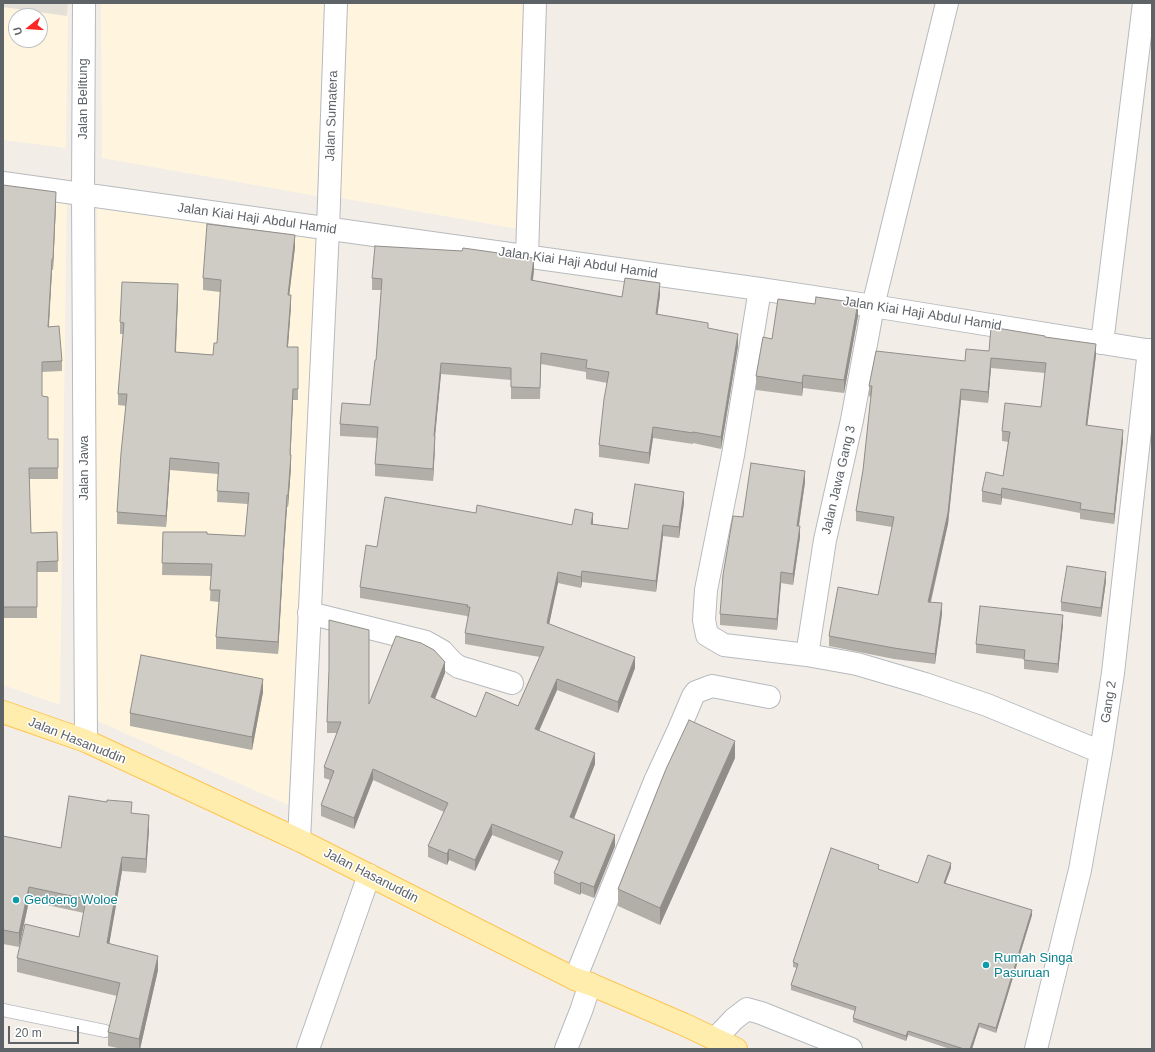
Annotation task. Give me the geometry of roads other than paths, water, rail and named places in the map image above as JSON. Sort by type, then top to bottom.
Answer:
[{"type":"main road","name":"Jalan Hasanuddin","points":[[3,712],[86,741],[299,840],[582,981],[736,1049]]},
{"type":"street","name":"Jalan Belitung","points":[[83,194],[84,3]]},
{"type":"street","name":"Jalan Sumatera","points":[[299,840],[328,229],[336,3]]},
{"type":"street","points":[[527,256],[534,3]]},
{"type":"street","name":"Jalan Jawa Gang 3","points":[[807,655],[825,540],[852,420],[873,306],[947,3]]},
{"type":"street","points":[[1102,343],[1142,12]]},
{"type":"street","name":"Jalan Kiai Haji Abdul Hamid","points":[[3,183],[760,289],[1151,351]]},
{"type":"street","name":"Jalan Jawa","points":[[83,194],[86,741]]},
{"type":"street","points":[[760,289],[734,455],[706,590],[704,620],[708,636],[724,645],[807,655],[857,664],[925,684],[987,705],[1101,752]]},
{"type":"street","name":"Gang 2","points":[[1036,1049],[1080,870],[1101,752],[1113,673],[1151,351]]},
{"type":"street","points":[[309,614],[426,642],[442,651],[459,667],[512,683]]},
{"type":"street","points":[[566,1049],[581,1011],[582,981],[655,781],[693,696],[696,692],[712,686],[769,697]]},
{"type":"street","points":[[308,1049],[369,875]]},
{"type":"street","points":[[715,1039],[734,1019],[748,1009],[851,1049]]},
{"type":"lane","points":[[3,1010],[105,1031]]},
{"type":"place","name":"Gedoeng Woloe","points":[[16,900]]},
{"type":"place","name":"Rumah Singa Pasuruan","points":[[986,965]]}]
